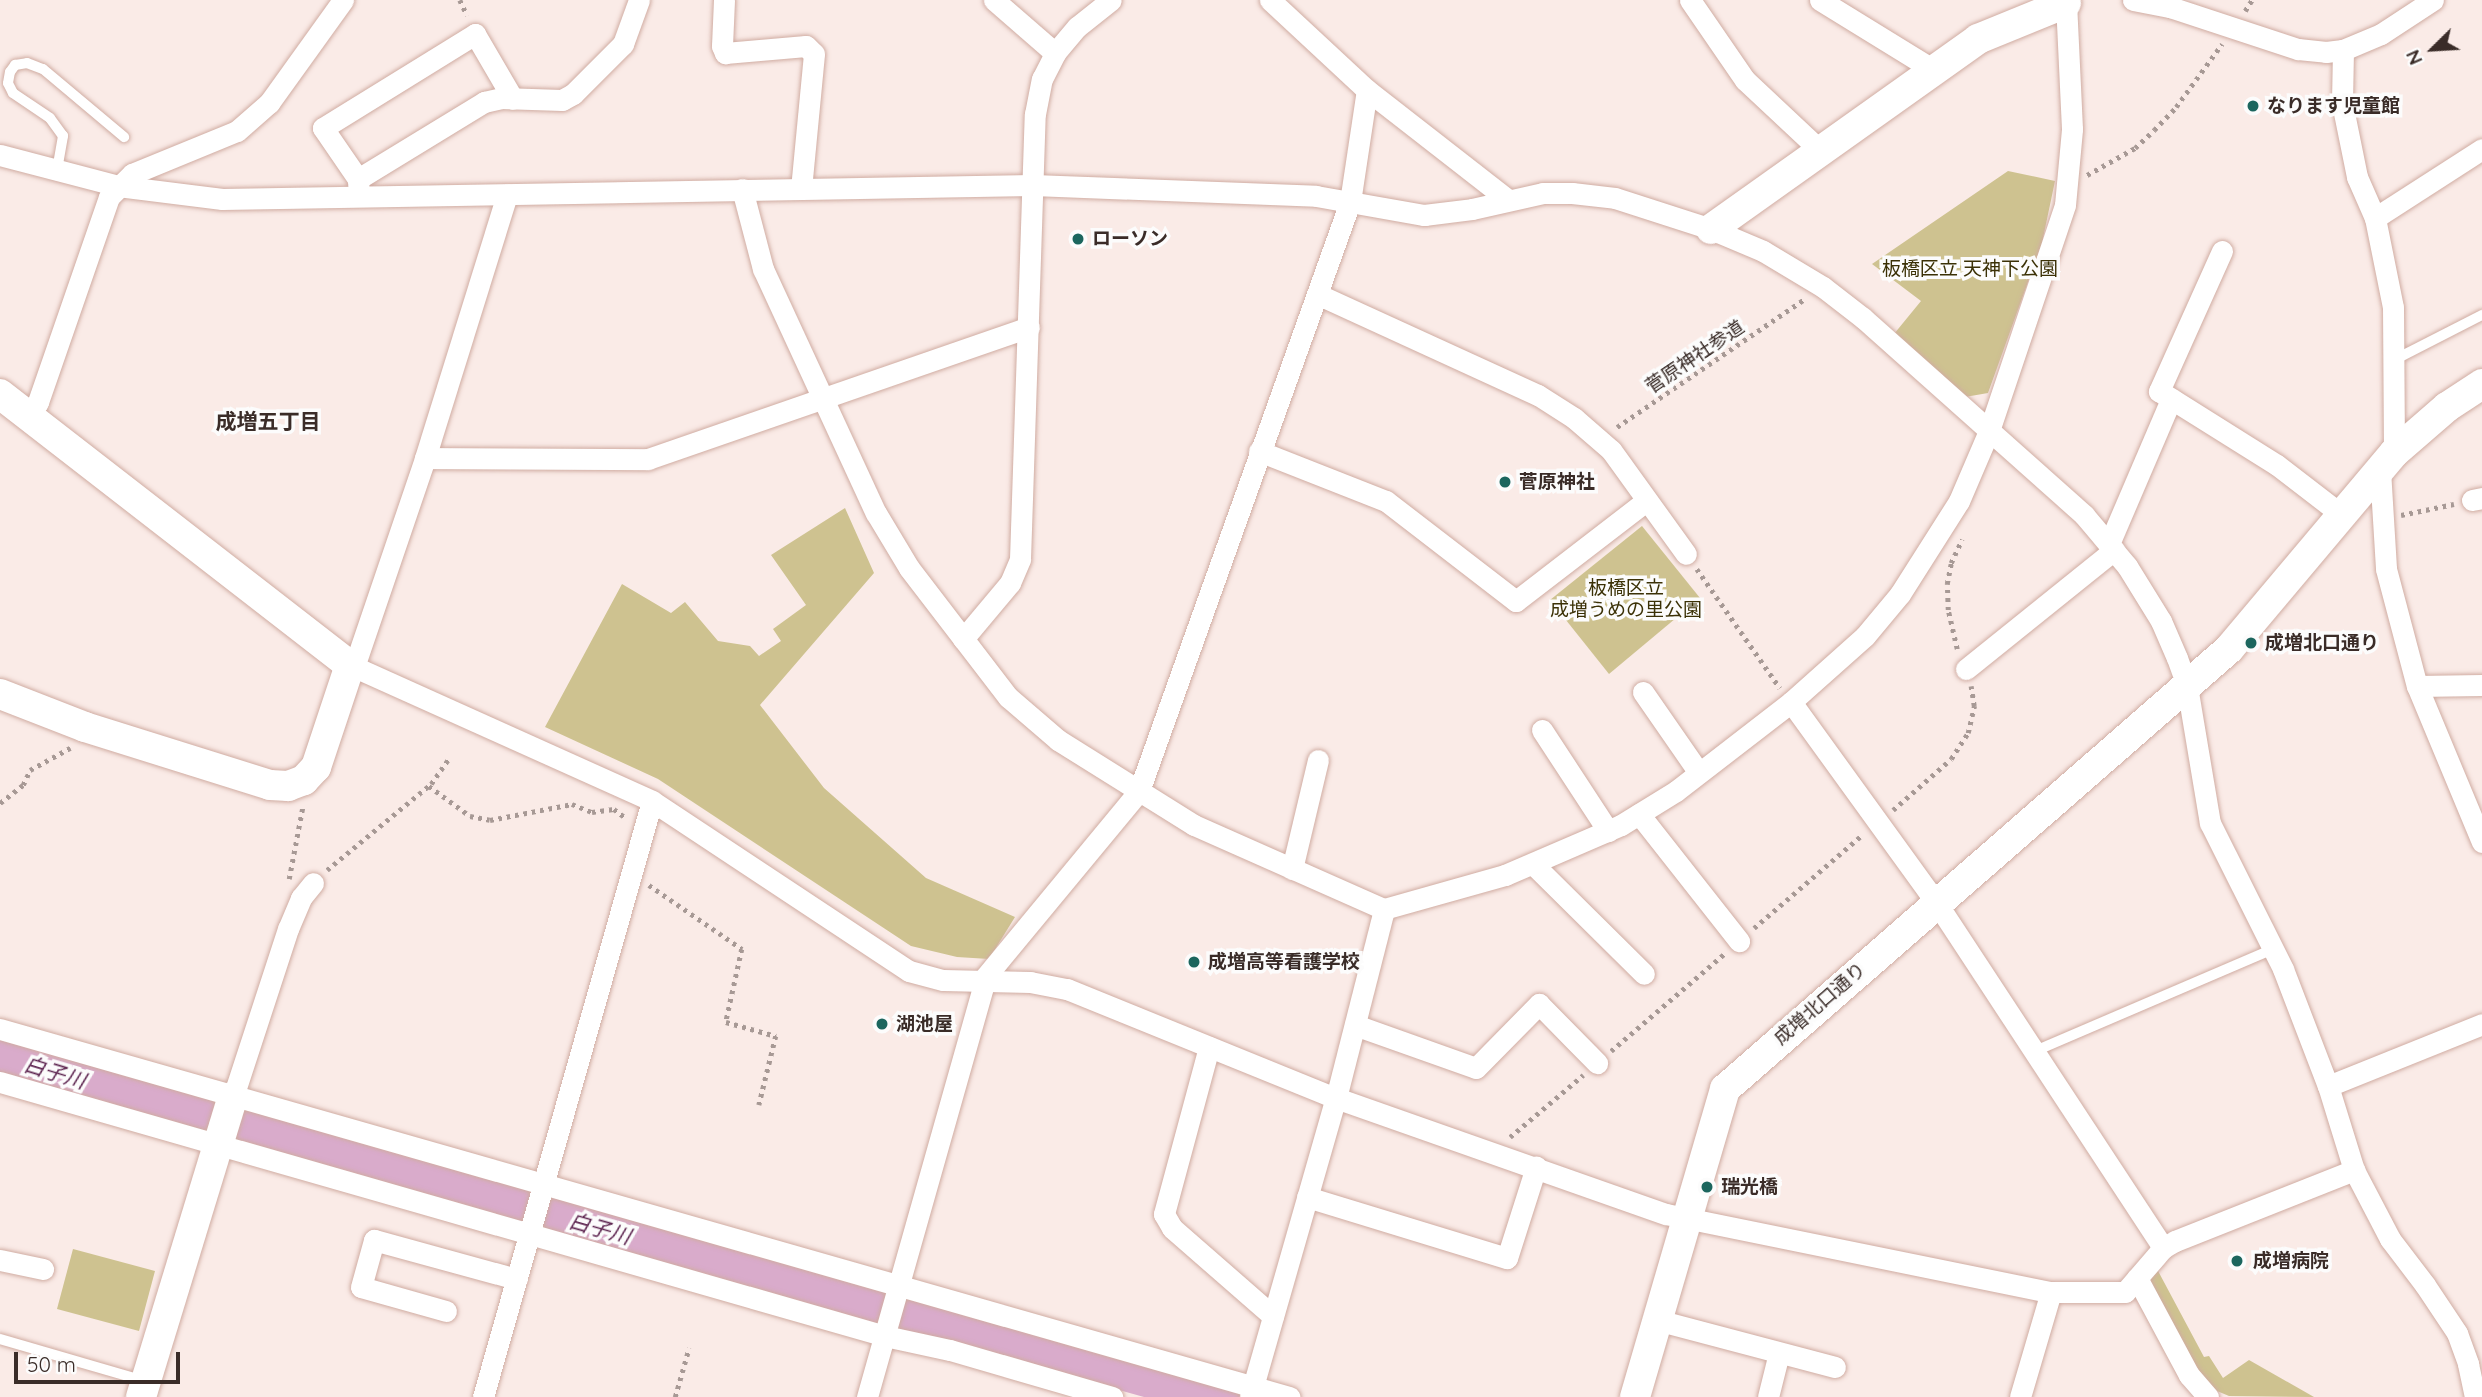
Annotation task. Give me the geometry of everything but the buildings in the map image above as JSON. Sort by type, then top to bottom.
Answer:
[{"type":"street","points":[[29,416],[38,402],[109,197],[132,174],[237,131],[269,103],[343,0]]},
{"type":"street","points":[[359,187],[469,109],[484,102],[513,99],[562,100],[573,94],[623,44],[639,0]]},
{"type":"street","points":[[724,0],[724,53],[806,46],[814,54],[801,188]]},
{"type":"street","points":[[994,0],[1055,53]]},
{"type":"street","points":[[963,639],[1010,583],[1020,559],[1035,114],[1042,79],[1055,53],[1077,27],[1111,0]]},
{"type":"street","points":[[1270,0],[1367,90],[1507,199]]},
{"type":"street","points":[[1820,0],[1934,70]]},
{"type":"street","points":[[2133,0],[2170,7],[2298,49],[2326,52],[2343,50],[2381,34],[2433,0]]},
{"type":"street","points":[[741,189],[763,269],[876,513],[909,568],[1008,697],[1048,732],[1194,825],[1384,909],[1474,885],[1532,864],[1608,831],[1639,814],[1699,773],[1865,636],[1900,594],[1959,500],[1989,431],[2065,205],[2072,129],[2069,1],[1978,38],[1711,229]]},
{"type":"street","points":[[1694,2],[1745,80],[1821,150]]},
{"type":"street","points":[[359,187],[323,128],[473,30],[513,99]]},
{"type":"street","points":[[2343,50],[2342,103],[2357,177],[2375,218],[2393,307],[2394,360],[2387,462],[2386,569],[2417,686],[2482,842]]},
{"type":"street","points":[[867,1397],[985,981],[1139,791],[1350,202],[1367,90]]},
{"type":"street","points":[[2375,218],[2482,149]]},
{"type":"street","points":[[0,155],[118,186],[222,199],[359,187],[507,194],[1033,184],[1316,196],[1424,215],[1472,209],[1543,193],[1615,198],[1711,229],[1763,251],[1823,287],[2084,515],[2127,566],[2161,621],[2187,686],[2210,823],[2273,949],[2328,1086],[2354,1170],[2390,1239],[2425,1284],[2475,1360],[2474,1397]]},
{"type":"street","points":[[0,694],[85,727],[270,785],[288,786],[304,780],[316,767],[425,458],[507,194]]},
{"type":"street","points":[[2222,251],[2159,391],[2277,465],[2342,515]]},
{"type":"street","points":[[1317,294],[1538,395],[1574,418],[1611,450],[1686,554]]},
{"type":"street","points":[[425,458],[648,459],[1029,327]]},
{"type":"street","name":"成増北口通り","points":[[1635,1397],[1724,1089],[2243,636],[2387,462],[2431,420],[2482,384]]},
{"type":"street","points":[[0,394],[352,666],[652,801],[909,971],[943,980],[1030,982],[1067,989],[1336,1098],[1666,1214],[2050,1292],[2125,1292],[2163,1248],[2354,1170]]},
{"type":"street","points":[[1966,669],[2111,547],[2171,399]]},
{"type":"street","points":[[1259,452],[1386,500],[1516,601],[1647,500]]},
{"type":"street","points":[[2417,686],[2482,685]]},
{"type":"street","points":[[1643,692],[1699,773]]},
{"type":"street","points":[[1788,698],[1936,902],[2163,1248]]},
{"type":"street","points":[[1542,730],[1608,831]]},
{"type":"street","points":[[1292,869],[1318,760]]},
{"type":"street","points":[[484,1397],[652,801]]},
{"type":"street","points":[[1639,814],[1739,941]]},
{"type":"street","points":[[1532,864],[1644,974]]},
{"type":"street","points":[[144,1389],[233,1097],[288,929],[301,898],[313,883]]},
{"type":"street","points":[[1251,1392],[1336,1098],[1384,909]]},
{"type":"street","points":[[1355,1025],[1476,1068],[1539,1004],[1597,1063]]},
{"type":"street","points":[[2328,1086],[2482,1024]]},
{"type":"street","points":[[0,1029],[899,1286],[1251,1392],[1289,1397]]},
{"type":"street","points":[[1209,1047],[1164,1214],[1172,1228],[1273,1316]]},
{"type":"street","points":[[0,1082],[1112,1397]]},
{"type":"street","points":[[1307,1198],[1507,1258],[1536,1167]]},
{"type":"street","points":[[446,1311],[361,1287],[374,1240],[517,1279]]},
{"type":"street","points":[[0,1260],[43,1269]]},
{"type":"street","points":[[2137,1278],[2189,1376],[2208,1397]]},
{"type":"street","points":[[2020,1397],[2050,1292]]},
{"type":"street","points":[[1657,1321],[1835,1367]]},
{"type":"street","points":[[1768,1397],[1779,1353]]},
{"type":"lane","points":[[57,170],[63,136],[50,118],[13,93],[8,83],[10,72],[15,65],[27,63],[43,69],[124,137]]},
{"type":"lane","points":[[2394,360],[2482,315]]},
{"type":"lane","points":[[2033,1052],[2273,949]]},
{"type":"lane","points":[[0,1339],[144,1389]]},
{"type":"path","points":[[2084,176],[2135,148],[2154,130],[2197,80],[2234,27]]},
{"type":"path","name":"菅原神社参道","points":[[1598,439],[1807,298]]},
{"type":"path","points":[[2394,516],[2477,499]]},
{"type":"path","points":[[1508,1139],[1951,759],[1968,733],[1974,706],[1966,669],[1955,642],[1947,584],[1951,563],[1966,530]]},
{"type":"path","points":[[1686,554],[1788,698]]},
{"type":"path","points":[[0,803],[18,790],[30,770],[71,747],[85,727]]},
{"type":"path","points":[[313,883],[352,846],[429,786],[450,757]]},
{"type":"path","points":[[288,929],[286,892],[302,813],[304,780]]},
{"type":"path","points":[[429,786],[470,816],[490,820],[572,804],[593,812],[614,809],[643,831]]},
{"type":"path","points":[[632,873],[742,949],[726,1022],[776,1036],[758,1105]]},
{"type":"path","points":[[675,1397],[689,1348]]},
{"type":"green space","name":"板橋区立 天神下公園","points":[[2008,171],[2055,181],[2042,243],[1988,393],[1965,397],[1894,334],[1921,301],[1872,264]]},
{"type":"green space","points":[[845,508],[874,573],[760,705],[824,788],[926,878],[1015,917],[989,959],[957,957],[911,946],[658,779],[545,727],[622,584],[671,613],[685,602],[718,641],[750,646],[759,656],[781,641],[773,629],[806,605],[771,555]]},
{"type":"green space","name":"板橋区立 成増うめの里公園","points":[[1642,526],[1700,598],[1609,674],[1550,600]]},
{"type":"green space","points":[[73,1249],[155,1271],[139,1331],[57,1309]]},
{"type":"green space","points":[[2157,1269],[2204,1357],[2209,1356],[2223,1378],[2249,1360],[2314,1397],[2229,1396],[2205,1386],[2147,1283]]},
{"type":"water","name":"白子川","points":[[0,1037],[1260,1397],[1144,1397],[947,1342],[915,1336],[0,1075]]},
{"type":"place","name":"なります児童館","points":[[2253,106]]},
{"type":"place","name":"ローソン","points":[[1078,239]]},
{"type":"place","name":"菅原神社","points":[[1505,482]]},
{"type":"place","name":"成増北口通り","points":[[2251,643]]},
{"type":"place","name":"成増高等看護学校","points":[[1194,962]]},
{"type":"place","name":"湖池屋","points":[[882,1024]]},
{"type":"place","name":"瑞光橋","points":[[1707,1187]]},
{"type":"place","name":"成増病院","points":[[2237,1261]]},
{"type":"district","name":"成増五丁目","points":[[268,421]]}]
